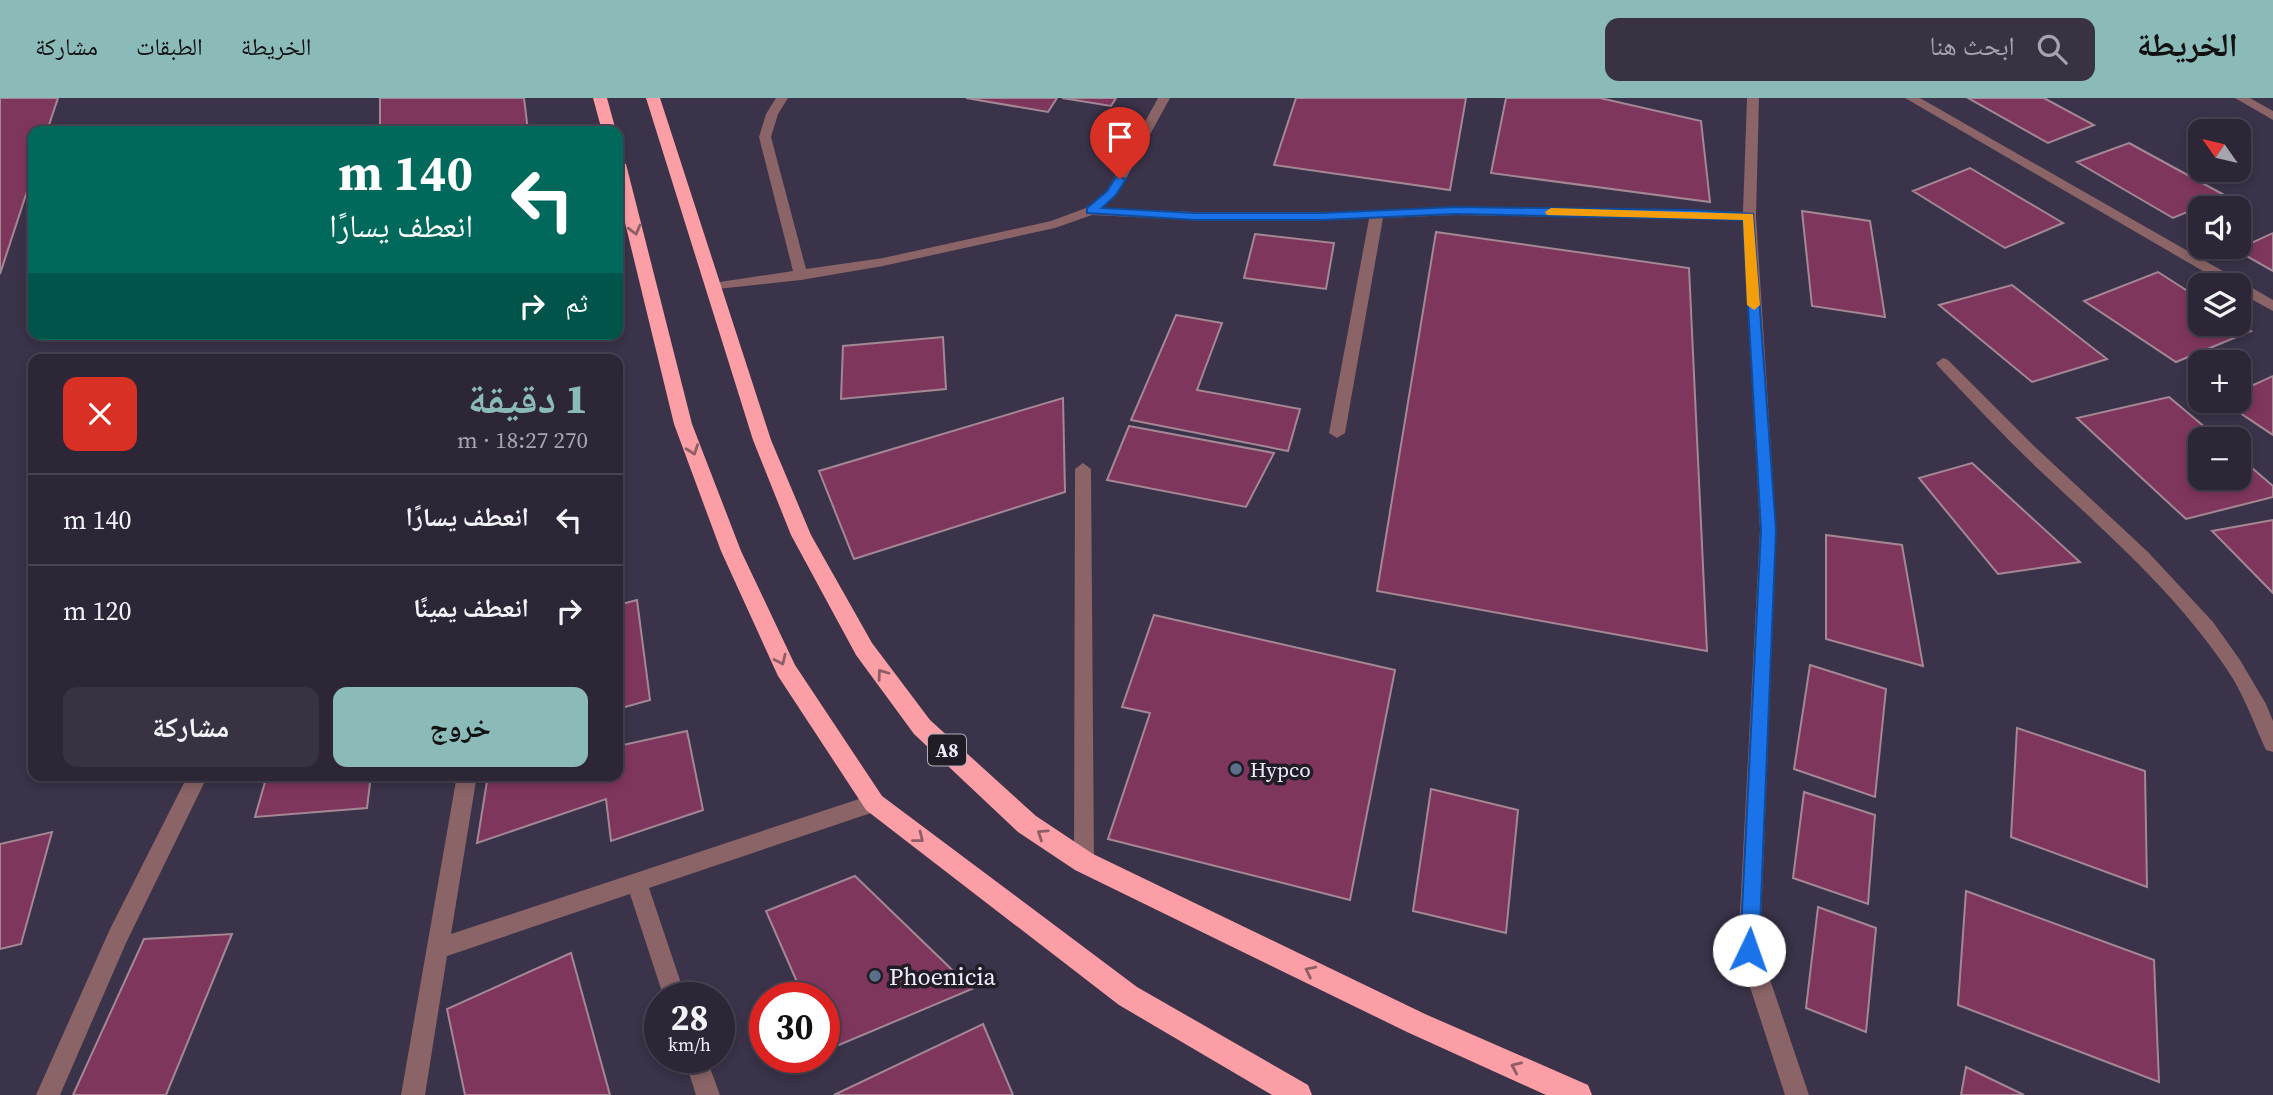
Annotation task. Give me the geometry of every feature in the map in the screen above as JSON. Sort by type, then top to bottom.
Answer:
[{"type":"highway","points":[[600,98],[608,126]]},
{"type":"highway","name":"A8","points":[[653,98],[762,440],[801,535],[864,649],[922,727],[1027,824],[1084,862],[1416,1023],[1578,1095]]},
{"type":"highway","points":[[623,184],[683,424],[731,551],[786,670],[874,803],[1128,996],[1298,1095]]},
{"type":"street","points":[[782,98],[772,114],[765,137],[801,276]]},
{"type":"street","points":[[713,287],[801,276],[1002,237],[1055,224],[1091,211],[1112,193],[1164,98]]},
{"type":"street","points":[[1753,98],[1749,216],[1768,530],[1749,950],[1797,1095]]},
{"type":"street","points":[[1911,98],[2215,273]]},
{"type":"street","points":[[2241,98],[2273,116]]},
{"type":"street","points":[[1091,211],[1208,216],[1456,211],[1749,216]]},
{"type":"street","points":[[1337,433],[1377,214]]},
{"type":"street","points":[[2251,293],[2273,306]]},
{"type":"street","points":[[1943,363],[2032,454],[2140,554],[2224,649],[2264,714],[2273,744]]},
{"type":"street","points":[[1083,469],[1084,862]]},
{"type":"street","points":[[48,1095],[118,936],[195,781]]},
{"type":"street","points":[[413,1095],[466,781]]},
{"type":"street","points":[[437,949],[874,803]]},
{"type":"street","points":[[636,883],[670,982]]},
{"type":"street","points":[[700,1073],[708,1095]]},
{"type":"building","points":[[0,98],[58,98],[49,126],[28,126],[28,188],[0,274]]},
{"type":"building","points":[[380,98],[524,98],[527,126],[380,126]]},
{"type":"building","points":[[966,98],[1057,98],[1048,112]]},
{"type":"building","points":[[1062,98],[1116,98],[1111,106]]},
{"type":"building","points":[[1296,98],[1466,98],[1450,190],[1274,165]]},
{"type":"building","points":[[1506,98],[1600,98],[1701,121],[1710,202],[1491,173]]},
{"type":"building","points":[[1968,98],[2044,98],[2094,125],[2048,143]]},
{"type":"building","points":[[2129,143],[2188,175],[2188,182],[2200,182],[2226,196],[2188,196],[2188,212],[2173,218],[2077,162]]},
{"type":"building","points":[[1970,168],[2063,223],[2005,248],[1913,191]]},
{"type":"building","points":[[1802,211],[1870,221],[1885,317],[1812,306]]},
{"type":"building","points":[[1436,232],[1689,268],[1707,651],[1377,591]]},
{"type":"building","points":[[2273,233],[2273,271],[2251,259],[2251,243]]},
{"type":"building","points":[[1255,234],[1334,243],[1326,289],[1244,278]]},
{"type":"building","points":[[2158,272],[2188,291],[2188,336],[2239,336],[2205,350],[2188,350],[2188,357],[2176,362],[2084,301]]},
{"type":"building","points":[[2012,285],[2107,359],[2032,382],[1939,305]]},
{"type":"building","points":[[1176,315],[1222,323],[1197,390],[1300,409],[1288,451],[1131,420]]},
{"type":"building","points":[[943,337],[946,389],[841,399],[843,346]]},
{"type":"building","points":[[2273,376],[2273,435],[2240,413],[2251,413],[2251,386]]},
{"type":"building","points":[[2169,397],[2205,427],[2188,427],[2188,490],[2251,490],[2251,467],[2273,486],[2273,497],[2186,519],[2077,418]]},
{"type":"building","points":[[1063,398],[1065,492],[854,559],[819,471]]},
{"type":"building","points":[[1129,426],[1274,453],[1246,507],[1107,480]]},
{"type":"building","points":[[1972,463],[2080,562],[1998,574],[1919,478]]},
{"type":"building","points":[[2273,520],[2273,593],[2212,531]]},
{"type":"building","points":[[1826,535],[1902,545],[1923,666],[1826,639]]},
{"type":"building","points":[[637,600],[650,700],[623,708],[623,604]]},
{"type":"building","points":[[1154,615],[1395,670],[1350,900],[1108,839],[1150,713],[1122,707]]},
{"type":"building","points":[[1810,665],[1886,689],[1875,797],[1794,769]]},
{"type":"building","points":[[2017,728],[2145,771],[2147,887],[2011,837]]},
{"type":"building","points":[[687,731],[703,810],[611,841],[606,799],[477,843],[487,781],[623,781],[623,745]]},
{"type":"building","points":[[265,781],[370,781],[367,808],[255,817]]},
{"type":"building","points":[[1431,789],[1518,810],[1506,933],[1413,911]]},
{"type":"building","points":[[1804,792],[1875,815],[1868,904],[1793,878]]},
{"type":"building","points":[[52,832],[21,944],[0,949],[0,844]]},
{"type":"building","points":[[855,876],[972,989],[840,1045],[840,982],[797,982],[766,911]]},
{"type":"building","points":[[1966,891],[2154,960],[2159,1082],[1958,1005]]},
{"type":"building","points":[[1818,907],[1876,928],[1866,1032],[1806,1008]]},
{"type":"building","points":[[232,934],[166,1095],[73,1095],[144,939]]},
{"type":"building","points":[[571,953],[610,1095],[465,1095],[447,1009]]},
{"type":"building","points":[[983,1024],[1013,1095],[834,1095]]},
{"type":"building","points":[[1966,1067],[2024,1095],[1961,1095]]},
{"type":"slow traffic","points":[[1551,212],[1749,216],[1754,305]]},
{"type":"place","name":"Hypco","points":[[1236,769]]},
{"type":"place","name":"Phoenicia","points":[[875,976]]},
{"type":"route","points":[[1120,179],[1112,193],[1091,211],[1195,216],[1321,217],[1456,211],[1749,216],[1768,530],[1749,950]]}]
